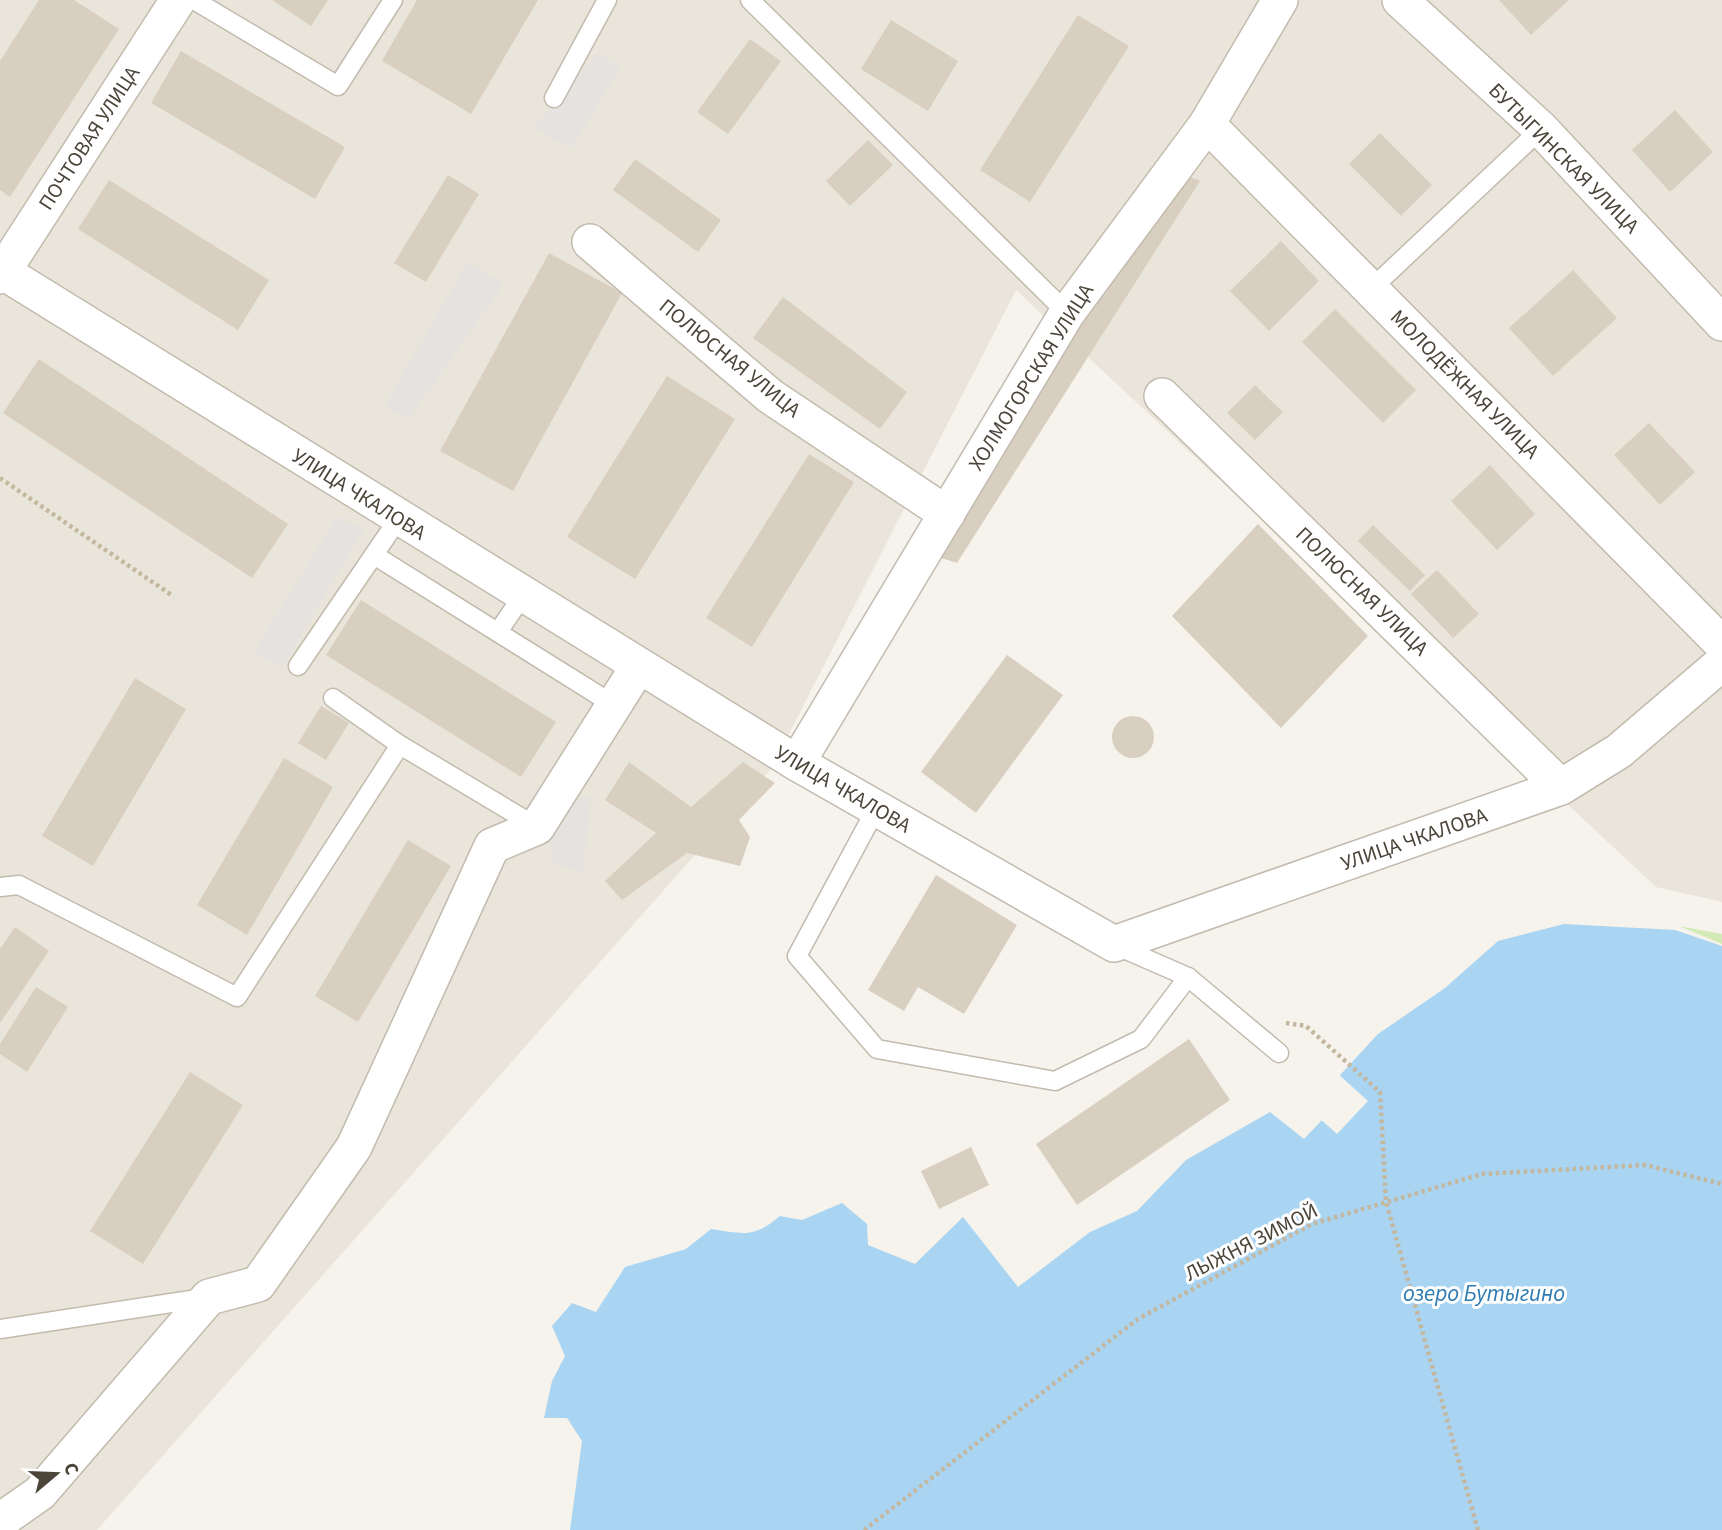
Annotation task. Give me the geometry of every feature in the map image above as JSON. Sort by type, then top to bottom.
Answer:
[{"type":"street","name":"ПОЧТОВАЯ УЛИЦА","points":[[1,273],[178,0]]},
{"type":"street","name":"ХОЛМОГОРСКАЯ УЛИЦА","points":[[797,763],[1067,313],[1207,124],[1280,0]]},
{"type":"street","name":"БУТЫГИНСКАЯ УЛИЦА","points":[[1400,0],[1541,128],[1722,323]]},
{"type":"street","name":"МОЛОДЁЖНАЯ УЛИЦА","points":[[1207,124],[1722,644]]},
{"type":"street","name":"ПОЛЮСНАЯ УЛИЦА","points":[[590,242],[770,396],[947,514]]},
{"type":"street","name":"УЛИЦА ЧКАЛОВА","points":[[1,273],[797,763],[1114,944],[1561,787],[1619,751],[1722,663]]},
{"type":"street","name":"ПОЛЮСНАЯ УЛИЦА","points":[[1162,396],[1561,787]]},
{"type":"street","points":[[0,1521],[40,1493],[209,1297],[258,1284],[354,1147],[492,846],[537,827],[638,667]]},
{"type":"lane","points":[[194,0],[338,86],[393,0]]},
{"type":"lane","points":[[554,98],[607,0]]},
{"type":"lane","points":[[750,0],[1067,313]]},
{"type":"lane","points":[[1371,289],[1541,128]]},
{"type":"lane","points":[[298,666],[399,518]]},
{"type":"lane","points":[[374,555],[614,705]]},
{"type":"lane","points":[[498,632],[523,596]]},
{"type":"lane","points":[[333,698],[400,745],[537,827]]},
{"type":"lane","points":[[0,887],[19,885],[237,997],[400,745]]},
{"type":"lane","points":[[876,809],[797,956],[877,1049],[1055,1081],[1141,1039],[1188,977]]},
{"type":"lane","points":[[1114,944],[1188,977],[1279,1053]]},
{"type":"lane","points":[[0,1329],[209,1297]]},
{"type":"path","points":[[0,478],[173,596]]},
{"type":"path","points":[[1233,1015],[1306,1026],[1380,1091],[1386,1202],[1478,1530]]},
{"type":"path","name":"ЛЫЖНЯ ЗИМОЙ","points":[[864,1530],[1138,1319],[1312,1224],[1482,1174],[1645,1165],[1722,1184]]},
{"type":"shaded area","points":[[0,0],[1722,0],[1722,902],[1656,887],[1016,290],[771,769],[97,1530],[0,1530]]},
{"type":"shaded area","points":[[599,52],[620,68],[571,149],[533,127]]},
{"type":"shaded area","points":[[468,261],[503,285],[408,420],[385,405]]},
{"type":"shaded area","points":[[337,517],[364,529],[283,667],[253,652]]},
{"type":"shaded area","points":[[591,797],[583,874],[552,862],[544,800]]},
{"type":"green space","points":[[1679,926],[1722,934],[1722,944]]},
{"type":"water","name":"озеро Бутыгино","points":[[1564,924],[1675,930],[1722,946],[1722,1530],[570,1530],[582,1441],[567,1418],[544,1418],[552,1381],[565,1356],[552,1326],[572,1303],[596,1312],[625,1267],[686,1249],[711,1229],[748,1233],[763,1228],[780,1216],[802,1220],[842,1203],[867,1224],[868,1245],[915,1264],[963,1217],[1018,1287],[1090,1232],[1137,1211],[1186,1160],[1270,1112],[1304,1139],[1341,1100],[1329,1087],[1378,1034],[1445,988],[1498,941]]},
{"type":"pier","points":[[1337,1073],[1368,1101],[1337,1134],[1319,1118],[1336,1100],[1326,1087]]},
{"type":"building","points":[[39,0],[74,0],[119,29],[10,197],[0,190],[0,61]]},
{"type":"building","points":[[272,0],[328,0],[311,26]]},
{"type":"building","points":[[417,0],[538,0],[471,114],[382,61]]},
{"type":"building","points":[[1499,0],[1569,0],[1531,35]]},
{"type":"building","points":[[1078,15],[1129,46],[1030,202],[980,170]]},
{"type":"building","points":[[891,20],[958,61],[928,111],[861,69]]},
{"type":"building","points":[[750,39],[781,61],[728,134],[697,112]]},
{"type":"building","points":[[181,51],[345,147],[315,199],[151,103]]},
{"type":"building","points":[[1675,110],[1713,152],[1670,192],[1632,150]]},
{"type":"building","points":[[1380,133],[1432,185],[1401,216],[1349,164]]},
{"type":"building","points":[[868,140],[893,165],[850,206],[826,181]]},
{"type":"building","points":[[635,159],[721,220],[698,252],[613,190]]},
{"type":"building","points":[[1180,173],[1200,181],[957,563],[935,556],[1089,302]]},
{"type":"building","points":[[448,175],[479,194],[426,282],[394,263]]},
{"type":"building","points":[[109,180],[269,280],[238,330],[78,229]]},
{"type":"building","points":[[1281,241],[1319,281],[1269,331],[1230,291]]},
{"type":"building","points":[[549,253],[622,293],[513,491],[440,451]]},
{"type":"building","points":[[1573,270],[1617,318],[1553,376],[1509,328]]},
{"type":"building","points":[[783,297],[907,392],[880,429],[753,338]]},
{"type":"building","points":[[1335,309],[1416,390],[1383,423],[1302,342]]},
{"type":"building","points":[[39,359],[288,524],[252,578],[3,413]]},
{"type":"building","points":[[667,376],[735,419],[635,579],[567,537]]},
{"type":"building","points":[[1255,385],[1283,412],[1255,440],[1227,413]]},
{"type":"building","points":[[1649,423],[1695,472],[1660,505],[1614,455]]},
{"type":"building","points":[[809,454],[854,482],[752,647],[706,618]]},
{"type":"building","points":[[1490,465],[1535,514],[1497,550],[1451,501]]},
{"type":"building","points":[[1258,524],[1368,636],[1281,728],[1172,616]]},
{"type":"building","points":[[1373,525],[1425,575],[1410,591],[1358,541]]},
{"type":"building","points":[[1437,570],[1479,614],[1453,638],[1411,594]]},
{"type":"building","points":[[361,600],[556,722],[521,777],[326,655]]},
{"type":"building","points":[[1007,655],[1063,695],[976,813],[921,772]]},
{"type":"building","points":[[135,678],[186,709],[93,866],[42,836]]},
{"type":"building","points":[[321,706],[349,723],[326,760],[298,743]]},
{"type":"building","points":[[1133,716],[1148,722],[1154,737],[1148,752],[1133,758],[1118,752],[1112,737],[1118,722]]},
{"type":"building","points":[[284,758],[333,787],[247,935],[197,905]]},
{"type":"building","points":[[629,762],[691,807],[743,762],[775,783],[739,820],[750,837],[740,866],[687,853],[622,900],[605,881],[656,833],[605,800]]},
{"type":"building","points":[[408,840],[451,866],[358,1022],[315,996]]},
{"type":"building","points":[[936,875],[1017,925],[964,1014],[918,987],[904,1011],[868,990]]},
{"type":"building","points":[[15,927],[49,951],[0,1023],[0,949]]},
{"type":"building","points":[[36,987],[68,1007],[27,1072],[0,1054],[0,1044]]},
{"type":"building","points":[[1189,1039],[1230,1100],[1077,1205],[1036,1144]]},
{"type":"building","points":[[190,1072],[243,1105],[143,1264],[90,1231]]},
{"type":"building","points":[[971,1147],[989,1185],[939,1209],[921,1171]]}]
